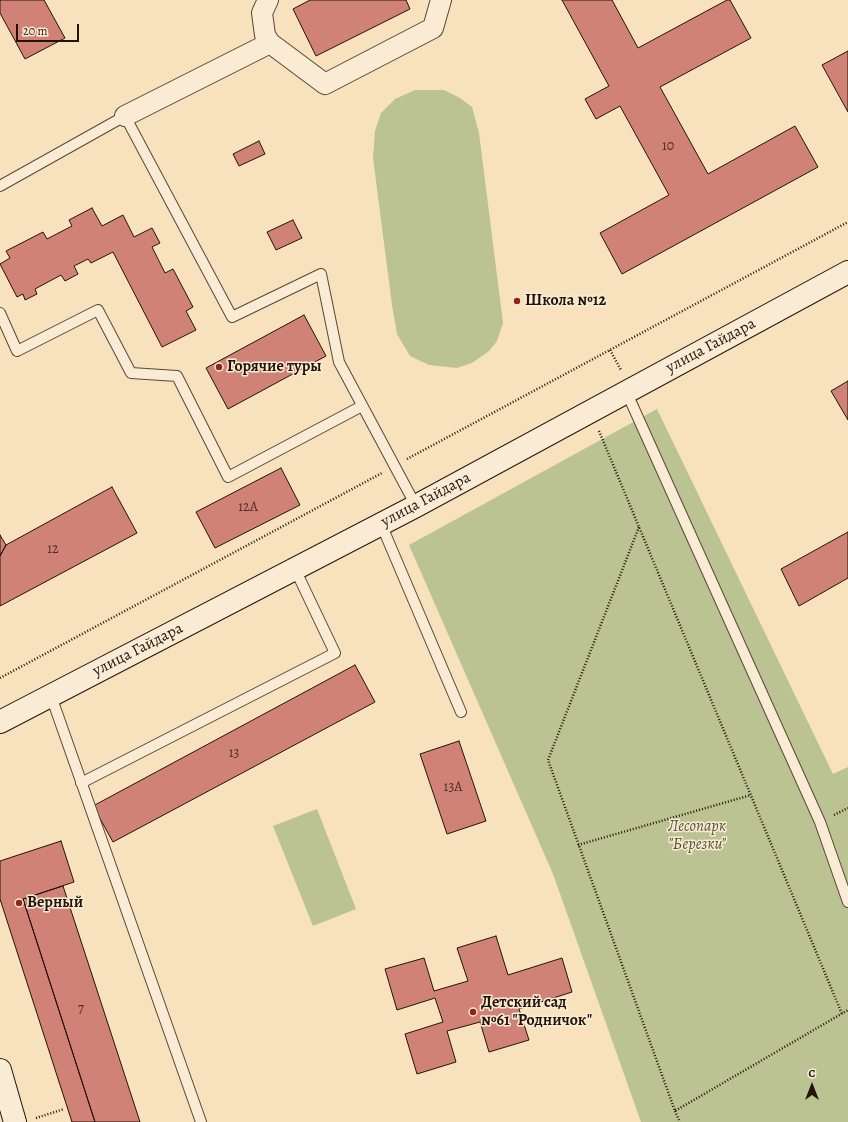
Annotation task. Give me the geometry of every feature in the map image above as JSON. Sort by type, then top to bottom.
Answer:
[{"type":"street","points":[[268,0],[262,13],[266,35],[270,43],[325,84],[433,28],[441,0]]},
{"type":"street","points":[[125,116],[270,43]]},
{"type":"street","name":"улица Гайдара","points":[[0,722],[416,506],[848,272]]},
{"type":"street","points":[[0,1070],[23,1121]]},
{"type":"lane","points":[[0,186],[125,116],[232,317],[321,274],[339,362],[416,506]]},
{"type":"lane","points":[[0,313],[18,351],[98,310],[131,373],[177,376],[228,477],[362,406]]},
{"type":"lane","points":[[626,391],[820,822],[848,902]]},
{"type":"lane","points":[[381,524],[461,712]]},
{"type":"lane","points":[[81,782],[335,652],[295,569]]},
{"type":"lane","points":[[51,696],[201,1122]]},
{"type":"path","points":[[0,678],[848,222]]},
{"type":"path","points":[[599,430],[842,1014]]},
{"type":"path","points":[[639,527],[548,760],[680,1122]]},
{"type":"path","points":[[578,845],[750,795]]},
{"type":"path","points":[[675,1111],[848,1010]]},
{"type":"path","points":[[23,1121],[64,1108]]},
{"type":"green space","points":[[415,90],[444,90],[460,98],[472,107],[479,133],[503,323],[497,341],[489,351],[472,363],[457,368],[429,365],[410,356],[397,334],[392,305],[373,158],[375,131],[381,113],[395,99]]},
{"type":"green space","name":"Лесопарк \"Березки\"","points":[[657,409],[833,774],[848,767],[848,1122],[641,1122],[553,874],[409,545]]},
{"type":"green space","points":[[317,809],[356,909],[313,926],[273,826]]},
{"type":"building","points":[[0,0],[44,0],[65,38],[25,59],[0,13]]},
{"type":"building","points":[[310,0],[406,0],[410,9],[316,56],[293,9]]},
{"type":"building","points":[[562,0],[612,0],[638,48],[727,0],[730,0],[751,38],[660,87],[708,174],[795,126],[818,167],[622,274],[600,233],[669,195],[620,106],[596,119],[585,99],[609,86]]},
{"type":"building","points":[[848,51],[848,112],[822,65]]},
{"type":"building","points":[[259,141],[265,154],[239,166],[233,154]]},
{"type":"building","points":[[92,208],[102,226],[123,215],[134,237],[152,228],[160,243],[152,247],[165,273],[173,269],[193,307],[186,311],[196,330],[162,347],[113,252],[91,263],[88,259],[74,266],[78,274],[65,281],[61,275],[35,289],[37,294],[25,300],[23,294],[17,297],[0,264],[10,258],[6,251],[43,232],[47,239],[72,226],[69,220]]},
{"type":"building","points":[[293,220],[302,238],[276,250],[267,232]]},
{"type":"building","points":[[304,315],[326,356],[228,409],[206,368]]},
{"type":"building","points":[[848,381],[848,420],[831,391]]},
{"type":"building","points":[[281,468],[300,505],[215,548],[196,512]]},
{"type":"building","points":[[112,487],[137,533],[0,606],[0,556],[6,545]]},
{"type":"building","points":[[848,532],[848,578],[799,606],[781,569]]},
{"type":"building","points":[[0,535],[6,545],[0,556]]},
{"type":"building","points":[[355,665],[375,702],[113,842],[93,806]]},
{"type":"building","points":[[459,741],[486,821],[447,834],[420,754]]},
{"type":"building","points":[[61,841],[74,882],[23,899],[95,1122],[72,1122],[0,899],[0,861]]},
{"type":"building","points":[[63,886],[140,1122],[95,1122],[23,899]]},
{"type":"building","points":[[496,936],[508,975],[562,958],[572,992],[519,1009],[529,1040],[489,1052],[480,1022],[447,1031],[456,1062],[417,1074],[405,1034],[443,1022],[435,998],[397,1010],[385,969],[424,958],[434,991],[468,981],[457,948]]},
{"type":"place","name":"Школа №12","points":[[517,301]]},
{"type":"place","name":"Горячие туры","points":[[219,367]]},
{"type":"place","name":"Верный","points":[[19,903]]},
{"type":"place","name":"Детский сад №61 \"Родничок\"","points":[[473,1012]]}]
